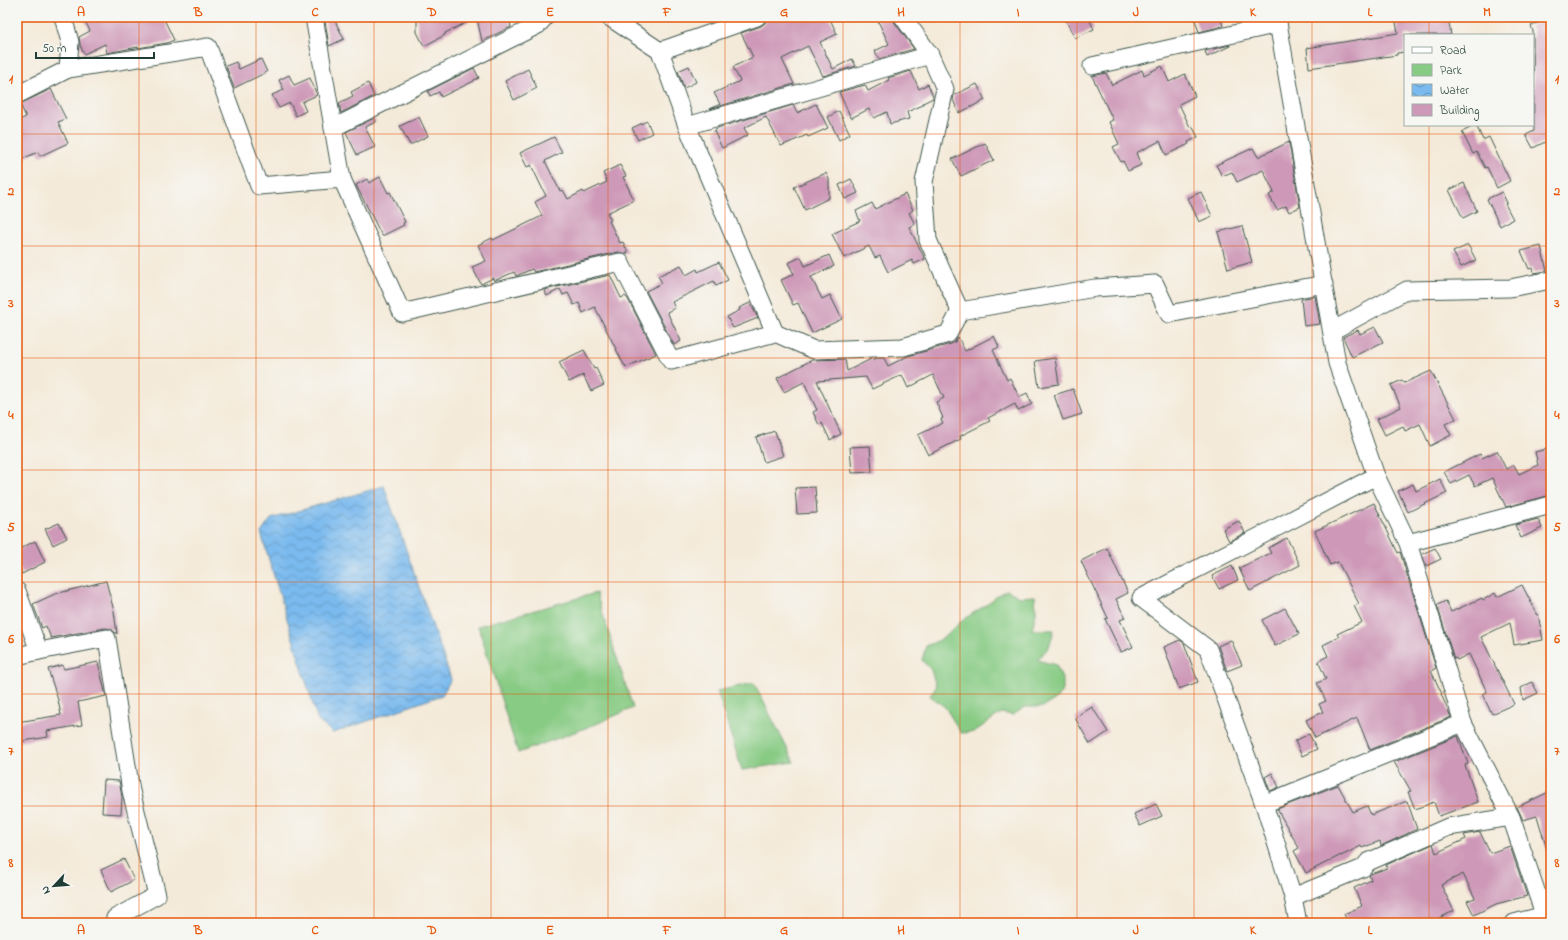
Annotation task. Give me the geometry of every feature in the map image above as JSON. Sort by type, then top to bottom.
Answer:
[{"type":"street","points":[[63,17],[70,42],[68,69]]},
{"type":"street","points":[[314,17],[342,179],[402,313],[620,262],[671,360],[775,333],[814,350],[904,347],[948,334],[960,311]]},
{"type":"street","points":[[333,128],[538,25],[545,17]]},
{"type":"street","points":[[609,17],[660,51],[687,126],[775,333]]},
{"type":"street","points":[[660,51],[757,17]]},
{"type":"street","points":[[903,17],[930,55],[945,89],[924,182],[928,240],[960,311]]},
{"type":"street","points":[[1092,66],[1278,21],[1337,363],[1376,476],[1408,543],[1463,723],[1512,817],[1546,919],[1514,923]]},
{"type":"street","points":[[17,95],[68,69],[208,47],[259,186],[342,179]]},
{"type":"street","points":[[687,126],[930,55]]},
{"type":"street","points":[[1332,331],[1407,290],[1510,288],[1551,280]]},
{"type":"street","points":[[960,311],[1095,288],[1155,284],[1170,314],[1324,284]]},
{"type":"street","points":[[1298,923],[1293,897],[1264,804],[1208,649],[1141,598],[1376,476]]},
{"type":"street","points":[[1408,543],[1551,506]]},
{"type":"street","points":[[17,591],[39,652]]},
{"type":"street","points":[[17,656],[107,638],[131,791],[157,895],[115,918],[117,923]]},
{"type":"street","points":[[1264,804],[1463,723]]},
{"type":"street","points":[[1293,897],[1363,868],[1368,862],[1448,826],[1512,817]]},
{"type":"green space","points":[[1007,590],[1020,597],[1035,596],[1036,612],[1032,630],[1054,630],[1049,647],[1037,660],[1056,665],[1063,681],[1063,690],[1056,699],[1043,707],[1025,707],[1013,715],[1001,713],[974,732],[961,733],[945,707],[930,696],[936,686],[931,670],[922,660],[926,646],[942,639],[964,619]]},
{"type":"green space","points":[[596,593],[633,708],[596,724],[518,753],[478,626]]},
{"type":"green space","points":[[754,683],[794,762],[742,770],[717,691]]},
{"type":"water","points":[[384,486],[451,679],[442,695],[333,733],[318,721],[261,533],[271,519]]},
{"type":"building","points":[[83,17],[130,17],[132,21],[150,17],[163,17],[174,40],[167,43],[107,53],[105,44],[84,54],[80,45],[79,37],[90,31]]},
{"type":"building","points":[[333,17],[344,39],[329,46],[325,21]]},
{"type":"building","points":[[417,17],[478,17],[445,33],[445,35],[424,46],[417,32]]},
{"type":"building","points":[[485,17],[509,17],[511,27],[482,41],[477,19]]},
{"type":"building","points":[[767,17],[829,17],[837,34],[820,42],[833,69],[852,59],[856,66],[823,76],[808,46],[782,59],[794,84],[710,109],[720,104],[714,93],[740,81],[733,67],[753,57],[741,33],[761,26],[765,23]]},
{"type":"building","points":[[876,17],[893,17],[895,23],[914,49],[879,59],[875,51],[889,44]]},
{"type":"building","points":[[1064,17],[1088,17],[1094,29],[1075,38]]},
{"type":"building","points":[[1194,17],[1220,17],[1223,26],[1199,32]]},
{"type":"building","points":[[1395,17],[1448,17],[1451,34],[1404,34],[1404,52],[1397,53],[1397,55],[1309,68],[1307,48],[1398,33]]},
{"type":"building","points":[[1546,19],[1551,30],[1551,139],[1533,148],[1526,135],[1534,131],[1534,34],[1531,26]]},
{"type":"building","points":[[1230,46],[1207,57],[1205,51]]},
{"type":"building","points":[[261,59],[267,72],[234,88],[226,66],[236,62],[239,69]]},
{"type":"building","points":[[689,66],[696,82],[684,88],[678,71]]},
{"type":"building","points":[[1162,66],[1169,82],[1185,74],[1195,96],[1179,104],[1190,127],[1192,126],[1198,137],[1188,142],[1189,144],[1166,155],[1160,141],[1136,153],[1141,165],[1128,171],[1113,147],[1119,144],[1109,122],[1113,120],[1092,76],[1106,73],[1112,85],[1142,70],[1144,75]]},
{"type":"building","points":[[474,68],[479,78],[441,97],[439,92],[430,96],[428,91]]},
{"type":"building","points":[[528,69],[537,88],[514,100],[505,81]]},
{"type":"building","points":[[911,71],[919,89],[928,84],[933,98],[923,103],[923,105],[907,112],[909,119],[890,124],[887,112],[874,118],[869,109],[851,118],[839,92],[865,85],[868,91],[889,80],[888,78]]},
{"type":"building","points":[[289,75],[294,85],[310,78],[317,95],[302,102],[306,111],[296,116],[290,103],[279,108],[272,95],[284,90],[279,80]]},
{"type":"building","points":[[368,83],[374,96],[341,113],[339,103],[353,96],[351,92]]},
{"type":"building","points":[[977,84],[985,100],[959,113],[953,100],[954,95]]},
{"type":"building","points":[[51,89],[66,119],[58,122],[68,143],[40,156],[38,152],[17,161],[17,121],[26,117],[20,104]]},
{"type":"building","points":[[816,104],[828,128],[808,137],[807,135],[781,146],[766,117],[744,128],[748,135],[722,148],[714,131],[717,128],[793,105],[797,113]]},
{"type":"building","points":[[839,111],[850,134],[839,140],[828,117]]},
{"type":"building","points":[[419,117],[428,136],[410,145],[400,126]]},
{"type":"building","points":[[374,118],[376,122],[365,127],[375,147],[357,155],[346,132]]},
{"type":"building","points":[[647,121],[652,133],[638,140],[632,128]]},
{"type":"building","points":[[1476,126],[1483,140],[1489,137],[1510,181],[1497,188],[1487,167],[1485,168],[1477,152],[1473,154],[1462,132]]},
{"type":"building","points":[[554,137],[562,152],[545,161],[560,191],[563,190],[568,199],[583,191],[584,193],[607,182],[603,173],[620,165],[626,176],[623,177],[634,200],[607,213],[611,220],[609,221],[620,243],[623,242],[628,253],[618,252],[534,272],[532,269],[516,276],[514,272],[494,281],[493,278],[481,284],[472,267],[486,261],[478,245],[492,238],[493,240],[542,216],[535,202],[546,196],[531,165],[527,167],[520,153]]},
{"type":"building","points":[[1289,142],[1300,207],[1289,212],[1286,206],[1277,210],[1269,195],[1274,192],[1263,170],[1237,182],[1232,172],[1222,176],[1216,165],[1253,148],[1258,157]]},
{"type":"building","points":[[985,143],[994,160],[961,176],[952,159]]},
{"type":"building","points":[[826,173],[829,179],[829,198],[805,210],[794,187]]},
{"type":"building","points":[[380,177],[388,193],[390,192],[405,222],[403,223],[404,225],[382,236],[356,185],[367,179],[369,183]]},
{"type":"building","points":[[851,179],[858,193],[845,199],[839,185]]},
{"type":"building","points":[[1464,183],[1477,211],[1463,218],[1449,190]]},
{"type":"building","points":[[1201,192],[1212,216],[1199,222],[1188,198]]},
{"type":"building","points":[[1502,192],[1507,203],[1505,204],[1513,219],[1500,226],[1487,199]]},
{"type":"building","points":[[905,194],[913,210],[909,213],[915,224],[909,227],[925,259],[914,264],[912,260],[888,272],[880,256],[875,258],[869,246],[844,258],[832,234],[860,221],[856,211],[872,203],[875,209]]},
{"type":"building","points":[[1242,226],[1252,262],[1228,269],[1218,232]]},
{"type":"building","points":[[1468,245],[1476,260],[1461,267],[1453,252]]},
{"type":"building","points":[[1541,246],[1547,271],[1534,273],[1533,268],[1529,269],[1521,251]]},
{"type":"building","points":[[829,255],[834,266],[811,277],[822,299],[830,295],[842,319],[812,333],[798,303],[793,305],[781,280],[794,274],[788,263],[801,257],[805,266]]},
{"type":"building","points":[[719,262],[728,280],[716,286],[714,281],[672,302],[675,308],[667,312],[681,341],[674,345],[646,291],[662,283],[658,276],[681,265],[686,275],[697,269],[698,272]]},
{"type":"building","points":[[610,275],[621,298],[625,296],[628,299],[656,354],[626,367],[595,307],[583,313],[579,303],[574,305],[568,293],[563,295],[560,289],[547,296],[544,290]]},
{"type":"building","points":[[1315,296],[1320,324],[1304,326],[1301,299]]},
{"type":"building","points":[[750,303],[758,318],[733,328],[727,317],[740,310],[739,308]]},
{"type":"building","points":[[1375,327],[1383,342],[1352,357],[1343,337],[1358,330],[1360,334]]},
{"type":"building","points":[[994,336],[999,347],[993,350],[1007,380],[1010,378],[1019,397],[1027,393],[1032,404],[1018,411],[1015,404],[988,418],[990,421],[960,436],[961,439],[928,455],[918,435],[943,423],[941,419],[943,418],[936,402],[944,398],[933,375],[908,388],[902,375],[872,389],[866,377],[817,381],[841,434],[830,440],[822,423],[819,425],[813,412],[817,410],[804,382],[784,392],[777,378],[812,360],[845,359],[847,371],[871,359],[877,358],[884,358],[888,366],[908,356],[951,344],[955,342],[958,337],[965,351]]},
{"type":"building","points":[[584,350],[594,369],[596,368],[604,385],[591,391],[583,375],[569,382],[559,362]]},
{"type":"building","points":[[1055,358],[1059,384],[1039,387],[1035,361]]},
{"type":"building","points":[[1431,371],[1456,419],[1445,424],[1451,435],[1430,446],[1420,424],[1405,431],[1403,426],[1385,435],[1377,419],[1401,407],[1391,385],[1402,380],[1404,383]]},
{"type":"building","points":[[1073,389],[1082,414],[1063,420],[1054,395]]},
{"type":"building","points":[[775,431],[783,456],[764,462],[756,437]]},
{"type":"building","points":[[870,446],[872,472],[852,473],[850,447]]},
{"type":"building","points":[[1551,448],[1551,495],[1506,507],[1492,478],[1475,486],[1469,475],[1451,484],[1444,472],[1480,454],[1482,458],[1497,451],[1506,469],[1514,465],[1519,474],[1538,465],[1535,452]]},
{"type":"building","points":[[1440,479],[1447,493],[1408,512],[1398,491],[1413,484],[1416,491]]},
{"type":"building","points":[[815,487],[817,513],[797,514],[795,488]]},
{"type":"building","points":[[1374,503],[1398,553],[1400,552],[1436,668],[1431,671],[1451,717],[1370,750],[1357,718],[1315,738],[1306,720],[1323,712],[1319,704],[1326,701],[1317,683],[1326,679],[1318,661],[1328,656],[1323,645],[1339,637],[1337,634],[1362,622],[1354,606],[1359,604],[1338,562],[1330,565],[1315,531]]},
{"type":"building","points":[[1538,519],[1542,528],[1521,538],[1515,525]]},
{"type":"building","points":[[1239,521],[1245,533],[1229,541],[1223,529]]},
{"type":"building","points":[[59,523],[67,538],[53,545],[45,529]]},
{"type":"building","points":[[1287,538],[1300,565],[1250,591],[1239,568],[1271,553],[1268,548]]},
{"type":"building","points":[[35,541],[45,562],[22,574],[17,563],[17,550]]},
{"type":"building","points":[[1107,548],[1128,593],[1116,599],[1125,618],[1120,620],[1133,647],[1121,652],[1105,619],[1108,618],[1081,561]]},
{"type":"building","points":[[1435,548],[1441,559],[1426,566],[1422,554]]},
{"type":"building","points":[[1232,566],[1238,580],[1219,589],[1212,576]]},
{"type":"building","points":[[106,581],[114,611],[117,634],[111,629],[105,628],[51,638],[46,626],[42,628],[33,604],[55,594]]},
{"type":"building","points":[[1522,585],[1538,614],[1543,640],[1514,645],[1510,623],[1481,637],[1514,704],[1492,714],[1482,694],[1487,692],[1469,654],[1457,660],[1456,658],[1454,659],[1437,605],[1446,601],[1451,612],[1482,598],[1483,600],[1495,593],[1497,597]]},
{"type":"building","points":[[1285,608],[1299,634],[1275,646],[1262,620]]},
{"type":"building","points":[[1180,640],[1184,643],[1198,682],[1179,689],[1164,647]]},
{"type":"building","points":[[1231,640],[1242,665],[1227,671],[1218,646]]},
{"type":"building","points":[[98,662],[106,696],[78,702],[82,725],[47,731],[48,737],[17,742],[17,722],[61,715],[48,669],[62,665],[64,669]]},
{"type":"building","points":[[1532,682],[1538,693],[1523,700],[1521,688]]},
{"type":"building","points":[[1092,707],[1108,732],[1090,744],[1075,718]]},
{"type":"building","points":[[1309,734],[1317,749],[1302,756],[1295,741]]},
{"type":"building","points":[[1458,736],[1468,764],[1465,765],[1478,802],[1439,816],[1434,802],[1415,809],[1408,792],[1411,791],[1394,762]]},
{"type":"building","points":[[1272,773],[1279,787],[1270,791],[1265,777]]},
{"type":"building","points":[[104,780],[119,781],[122,797],[121,814],[102,813]]},
{"type":"building","points":[[1338,785],[1353,812],[1367,806],[1371,815],[1407,801],[1417,829],[1381,846],[1380,841],[1362,848],[1361,846],[1306,873],[1294,851],[1299,848],[1277,809]]},
{"type":"building","points":[[1551,791],[1551,852],[1548,853],[1537,816],[1523,820],[1517,807]]},
{"type":"building","points":[[1156,804],[1162,816],[1140,826],[1134,814]]},
{"type":"building","points":[[1480,832],[1490,853],[1510,846],[1527,896],[1496,904],[1474,915],[1467,901],[1475,898],[1463,874],[1441,885],[1454,911],[1429,923],[1348,923],[1344,914],[1362,906],[1354,888],[1371,880],[1369,875],[1387,868],[1386,865],[1433,844],[1436,853],[1466,839],[1464,835]]},
{"type":"building","points":[[124,859],[134,880],[111,892],[101,870]]}]
